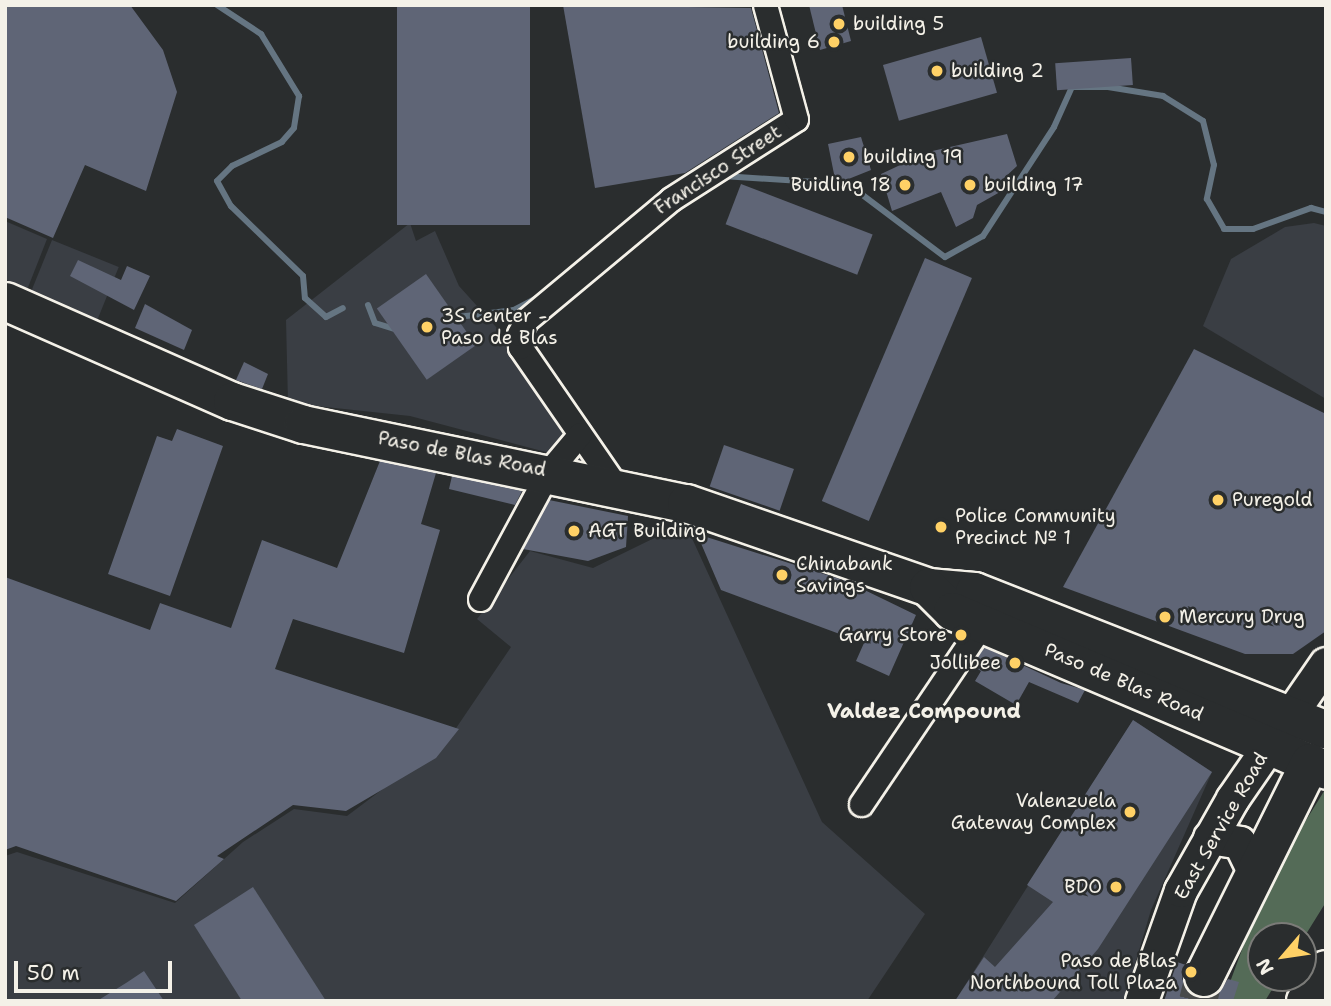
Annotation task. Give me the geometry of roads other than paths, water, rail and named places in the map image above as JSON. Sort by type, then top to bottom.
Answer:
[{"type":"highway","points":[[1205,977],[1253,870],[1322,749]]},
{"type":"highway","points":[[1306,1001],[1326,970]]},
{"type":"main road","name":"Paso de Blas Road","points":[[5,300],[232,401],[303,424],[616,486],[733,518],[928,587],[974,592],[1322,749]]},
{"type":"main road","name":"Paso de Blas Road","points":[[928,587],[952,611],[1279,729]]},
{"type":"main road","name":"East Service Road","points":[[1142,1001],[1165,926],[1210,838],[1279,729],[1326,664]]},
{"type":"main road","points":[[1210,838],[1240,844],[1253,870]]},
{"type":"street","name":"Francisco Street","points":[[616,486],[520,347],[519,334],[526,320],[671,198],[796,119],[765,5]]},
{"type":"street","points":[[480,599],[549,471],[580,434]]},
{"type":"street","points":[[861,804],[983,623]]},
{"type":"waterway","points":[[217,5],[261,34],[299,96],[294,128],[282,142],[232,166],[217,181],[231,206],[303,276],[305,298],[326,317],[343,308]]},
{"type":"waterway","points":[[723,176],[848,184],[945,257],[983,236],[1054,127],[1072,87],[1108,87],[1163,96],[1203,121],[1214,165],[1207,199],[1224,229],[1253,229],[1311,208],[1326,212]]},
{"type":"waterway","points":[[450,318],[514,310],[537,298]]},
{"type":"waterway","points":[[368,305],[375,323],[395,329]]},
{"type":"tunnel","points":[[1198,1001],[1204,977]]},
{"type":"place","name":"building 5","points":[[839,24]]},
{"type":"place","name":"building 6","points":[[834,42]]},
{"type":"place","name":"building 2","points":[[937,71]]},
{"type":"place","name":"building 19","points":[[849,157]]},
{"type":"place","name":"Buidling 18","points":[[905,185]]},
{"type":"place","name":"building 17","points":[[970,185]]},
{"type":"place","name":"3S Center - Paso de Blas","points":[[427,327]]},
{"type":"place","name":"Puregold","points":[[1218,500]]},
{"type":"place","name":"Police Community Precinct № 1","points":[[941,527]]},
{"type":"place","name":"AGT Building","points":[[574,531]]},
{"type":"place","name":"Chinabank Savings","points":[[782,575]]},
{"type":"place","name":"Mercury Drug","points":[[1165,617]]},
{"type":"place","name":"Garry Store","points":[[961,635]]},
{"type":"place","name":"Jollibee","points":[[1015,663]]},
{"type":"place","name":"Valenzuela Gateway Complex","points":[[1130,812]]},
{"type":"place","name":"BDO","points":[[1116,887]]},
{"type":"place","name":"Paso de Blas Northbound Toll Plaza","points":[[1191,972]]},
{"type":"district","name":"Valdez Compound","points":[[924,711]]}]
